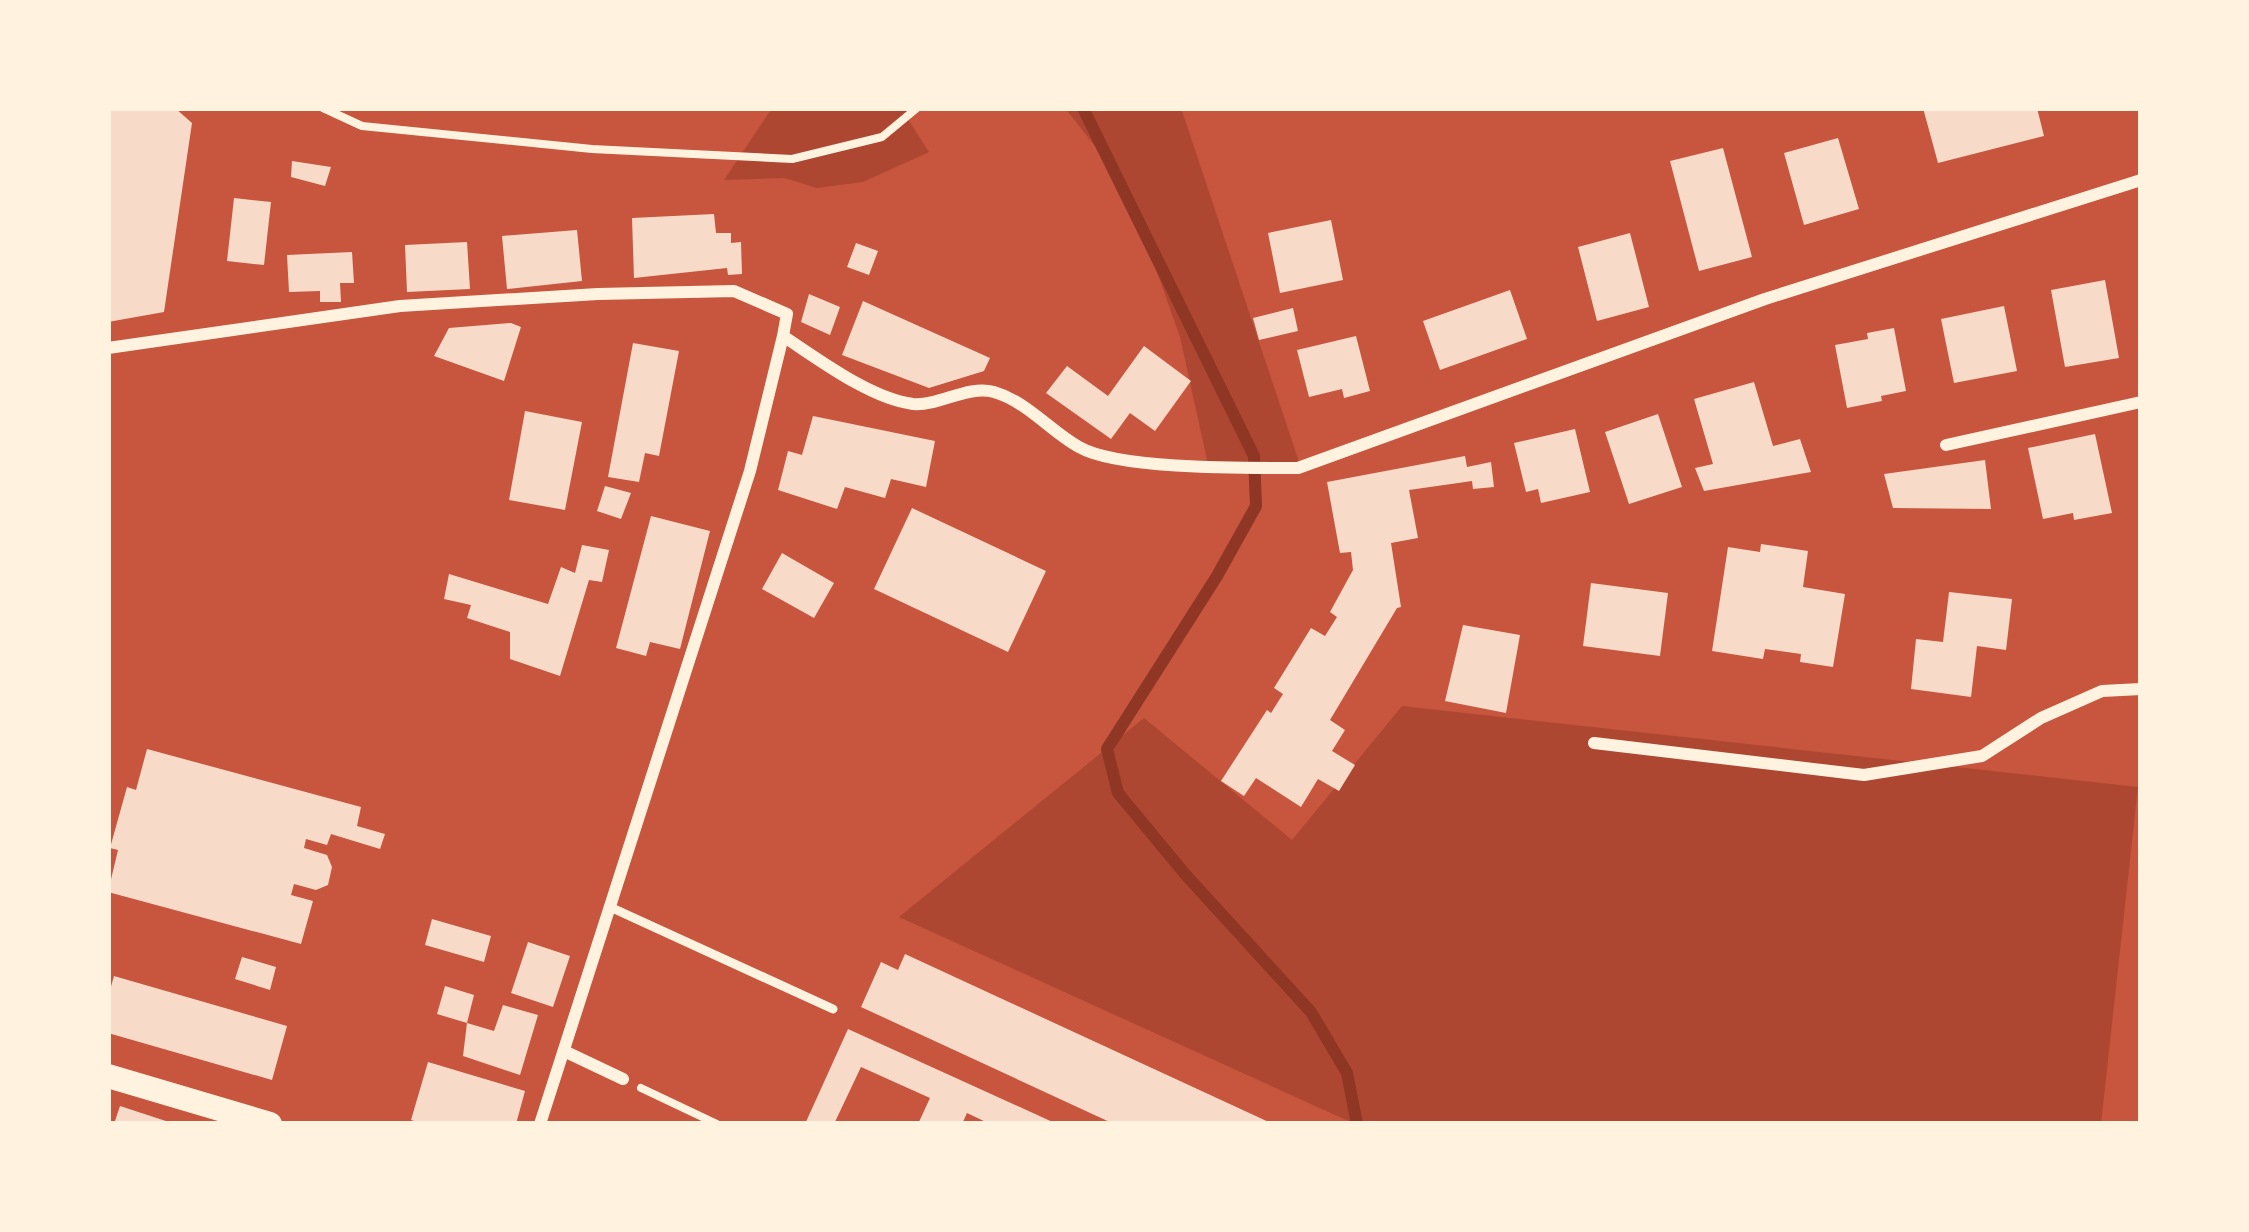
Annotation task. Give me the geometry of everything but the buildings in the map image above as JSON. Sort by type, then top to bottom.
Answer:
[{"type":"main road","points":[[108,1076],[270,1124]]},
{"type":"street","points":[[783,336],[856,384],[914,404],[979,390],[997,393],[1036,414],[1081,448],[1109,457],[1219,468],[1298,468],[1765,299],[2141,180]]},
{"type":"street","points":[[108,348],[400,306],[734,291],[787,314],[749,471],[540,1124]]},
{"type":"street","points":[[1946,445],[2141,402]]},
{"type":"street","points":[[1594,743],[1864,775],[1982,756],[2041,718],[2102,691],[2141,689]]},
{"type":"street","points":[[564,1052],[623,1079]]},
{"type":"lane","points":[[610,908],[833,1009]]},
{"type":"path","points":[[323,108],[362,127],[592,149],[791,159],[882,137],[917,108]]},
{"type":"path","points":[[623,1079],[717,1124]]},
{"type":"shaded area","points":[[772,108],[913,108],[907,118],[929,152],[863,182],[817,188],[784,178],[724,180]]},
{"type":"shaded area","points":[[1065,108],[1181,108],[1301,468],[1209,469],[1180,337],[1127,187]]},
{"type":"shaded area","points":[[1402,706],[2138,787],[2101,1124],[1355,1124],[899,917],[1144,718],[1292,840]]},
{"type":"waterway","points":[[1083,108],[1254,456],[1256,506],[1107,749],[1118,793],[1311,1012],[1347,1073],[1357,1124]]}]
